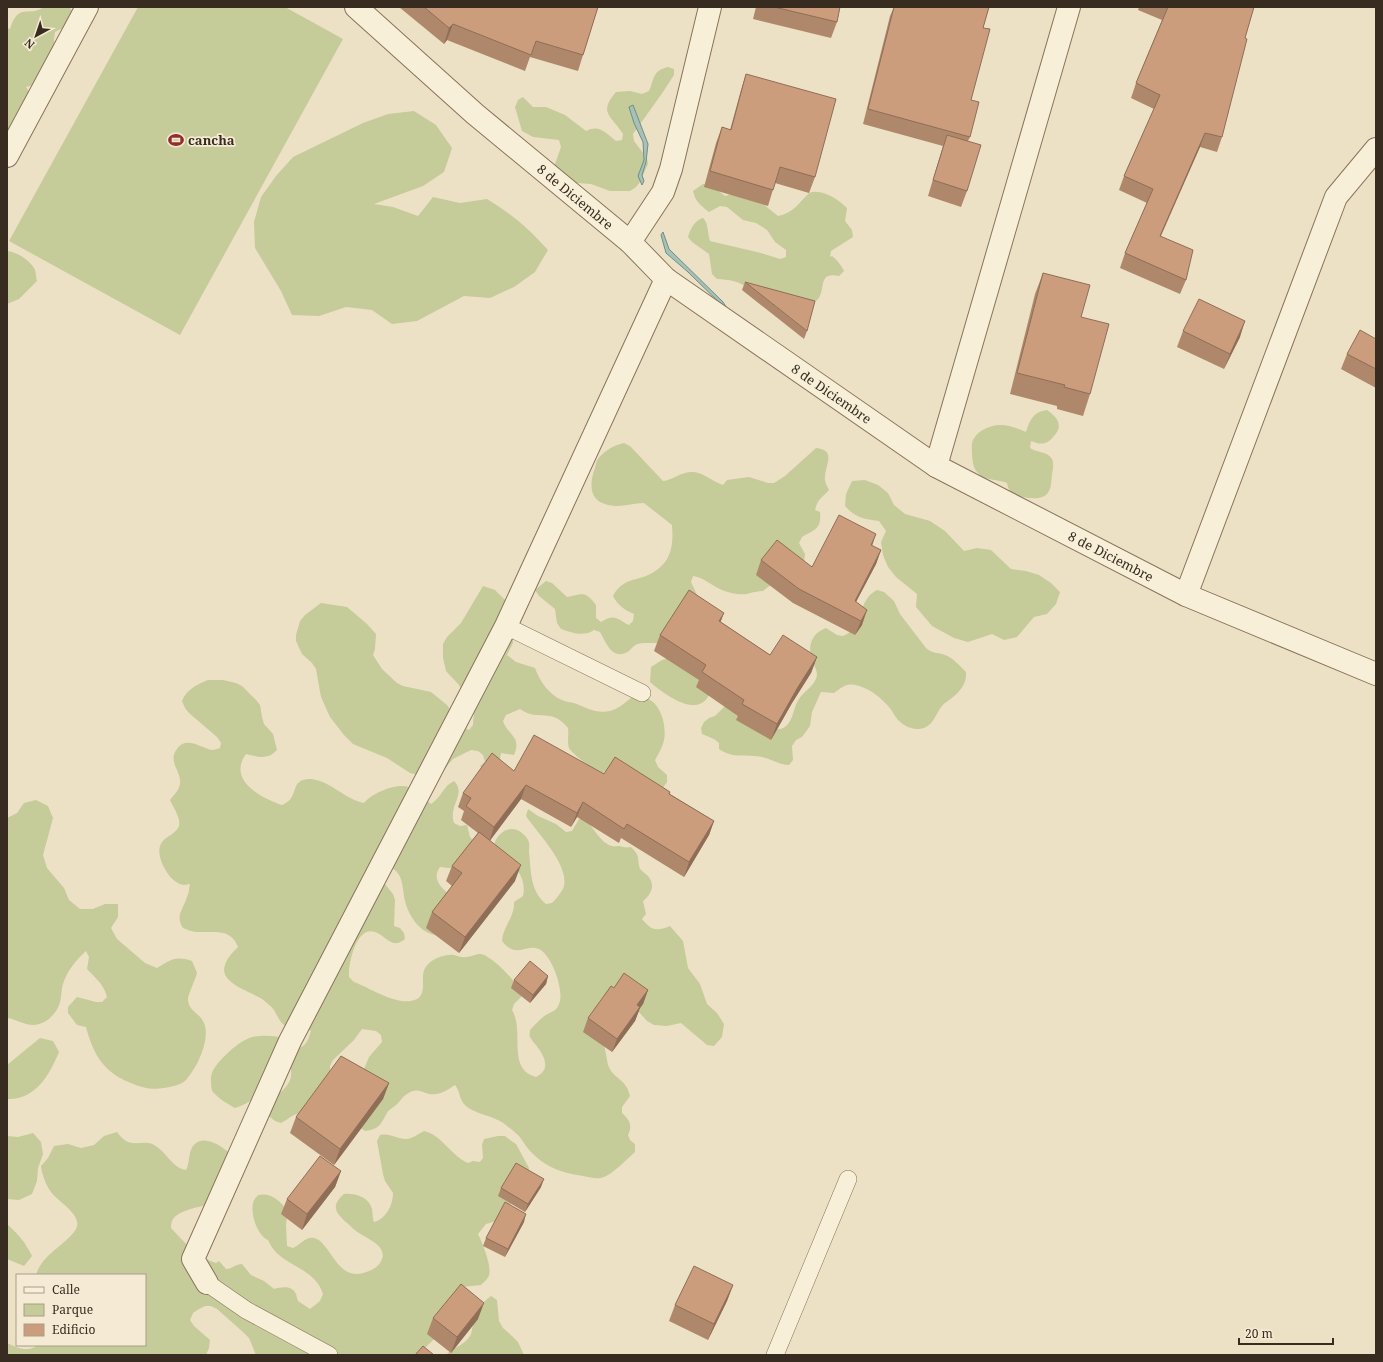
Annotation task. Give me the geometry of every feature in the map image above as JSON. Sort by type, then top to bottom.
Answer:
[{"type":"street","points":[[7,156],[87,7]]},
{"type":"street","name":"8 de Diciembre","points":[[356,7],[476,114],[630,242],[666,278],[936,466],[1186,595],[1376,674]]},
{"type":"street","points":[[630,242],[663,192],[671,169],[710,7]]},
{"type":"street","points":[[936,466],[1069,7]]},
{"type":"street","points":[[1186,595],[1336,196],[1376,149]]},
{"type":"street","points":[[208,1283],[192,1259],[284,1055],[506,626],[666,278]]},
{"type":"lane","points":[[506,626],[642,693]]},
{"type":"lane","points":[[775,1355],[848,1179]]},
{"type":"lane","points":[[208,1283],[246,1310],[329,1355]]},
{"type":"green space","points":[[44,7],[69,7],[73,12],[68,28],[55,32],[55,52],[39,85],[26,87],[29,92],[9,133],[7,132],[7,28],[10,29],[13,20],[20,13],[38,10]]},
{"type":"green space","name":"cancha","points":[[138,7],[285,7],[343,39],[180,335],[9,241]]},
{"type":"green space","points":[[668,67],[674,69],[674,75],[633,134],[634,141],[647,158],[648,164],[640,182],[630,191],[610,191],[591,184],[577,183],[555,170],[555,164],[561,147],[559,140],[533,137],[522,131],[515,107],[518,100],[523,97],[533,107],[546,107],[565,115],[586,131],[595,128],[599,129],[606,132],[616,141],[622,140],[623,134],[608,114],[608,105],[611,99],[616,92],[630,91],[642,94],[649,91],[653,79],[657,73]]},
{"type":"green space","points":[[414,111],[436,125],[452,148],[444,172],[423,186],[374,204],[393,207],[418,216],[433,197],[460,203],[487,199],[520,222],[548,250],[535,272],[514,287],[490,298],[464,296],[417,321],[392,324],[372,310],[346,307],[319,316],[292,315],[281,291],[255,248],[254,222],[261,197],[276,176],[293,157],[363,123],[388,114]]},
{"type":"green space","points":[[703,184],[710,184],[725,196],[732,194],[763,204],[778,216],[792,210],[809,193],[824,193],[839,201],[847,208],[845,221],[852,230],[853,237],[831,251],[830,257],[832,256],[836,260],[844,271],[839,276],[827,276],[823,283],[820,296],[815,302],[767,307],[758,302],[749,290],[742,284],[734,281],[717,279],[712,274],[709,254],[692,242],[688,237],[693,225],[700,219],[703,218],[706,223],[710,241],[780,259],[786,257],[786,250],[775,242],[767,230],[756,223],[743,220],[727,207],[720,206],[709,212],[706,210],[697,200],[693,191]]},
{"type":"green space","points":[[7,251],[18,254],[32,265],[35,269],[37,281],[19,299],[7,304]]},
{"type":"green space","points":[[1047,410],[1056,418],[1059,428],[1046,443],[1041,444],[1031,441],[1030,448],[1045,453],[1050,456],[1053,461],[1051,485],[1046,495],[1039,498],[1030,498],[1016,495],[1008,487],[1007,483],[983,477],[978,473],[973,464],[972,444],[975,437],[981,431],[993,426],[1004,425],[1026,432],[1033,417],[1042,411]]},
{"type":"green space","points":[[624,443],[630,446],[663,481],[686,473],[694,472],[723,485],[727,480],[749,477],[768,483],[774,483],[785,476],[816,448],[822,449],[828,455],[825,479],[829,490],[820,498],[816,506],[815,510],[820,512],[820,522],[818,526],[802,537],[799,543],[805,554],[804,562],[763,591],[747,594],[736,594],[725,591],[693,576],[691,582],[699,599],[667,643],[638,644],[623,654],[618,654],[610,649],[600,632],[594,630],[578,634],[561,629],[557,623],[555,609],[539,596],[535,590],[546,581],[552,583],[567,597],[583,594],[589,597],[596,605],[596,618],[601,622],[613,617],[629,625],[633,621],[634,614],[622,607],[613,596],[623,584],[654,572],[669,556],[672,542],[672,525],[644,503],[615,506],[599,502],[593,494],[591,484],[597,460],[603,453],[617,445]]},
{"type":"green space","points":[[865,480],[878,485],[888,493],[894,505],[905,514],[930,521],[945,531],[964,551],[977,548],[991,550],[1011,569],[1039,575],[1051,583],[1060,592],[1056,604],[1047,614],[1034,617],[1017,637],[1004,640],[992,634],[968,642],[954,638],[932,626],[916,607],[917,594],[896,577],[888,567],[883,555],[881,542],[886,531],[879,521],[868,520],[860,517],[845,506],[846,494],[852,481]]},
{"type":"green space","points":[[483,586],[495,590],[509,604],[513,643],[507,655],[516,662],[535,668],[545,687],[557,698],[600,712],[613,710],[634,696],[645,697],[656,705],[660,711],[665,732],[663,744],[655,760],[658,767],[667,775],[667,782],[660,792],[611,766],[602,774],[589,766],[571,751],[568,743],[568,728],[562,721],[550,716],[533,715],[520,709],[506,715],[503,721],[513,736],[516,744],[514,755],[501,753],[500,759],[506,770],[485,772],[480,766],[485,762],[483,755],[478,751],[471,750],[453,759],[436,779],[410,773],[387,758],[353,744],[344,735],[330,717],[321,697],[316,669],[302,654],[296,641],[300,621],[305,615],[321,603],[347,607],[376,634],[373,655],[382,669],[397,683],[403,686],[431,692],[447,705],[463,727],[469,730],[473,725],[474,711],[459,685],[446,671],[443,658],[443,644],[447,637],[461,623]]},
{"type":"green space","points":[[877,590],[884,592],[894,601],[900,614],[928,650],[948,656],[966,672],[963,686],[957,694],[942,706],[929,725],[918,729],[907,727],[895,717],[877,695],[857,685],[847,685],[834,693],[821,692],[812,712],[810,726],[802,737],[796,740],[792,746],[793,760],[789,765],[762,757],[740,756],[724,752],[719,749],[719,743],[702,734],[701,728],[704,722],[715,716],[724,707],[730,704],[770,729],[780,729],[785,727],[792,717],[799,699],[816,679],[817,672],[810,652],[813,638],[816,634],[826,628],[837,635],[843,636],[850,632],[857,623],[868,597]]},
{"type":"green space","points":[[669,658],[701,663],[709,695],[704,702],[697,705],[689,705],[680,702],[650,682],[651,667],[662,660]]},
{"type":"green space","points":[[208,680],[223,680],[236,683],[242,686],[260,705],[264,724],[273,734],[277,750],[270,755],[263,757],[246,754],[241,763],[241,772],[249,787],[256,793],[274,802],[282,805],[287,802],[293,796],[299,782],[311,779],[326,784],[356,801],[364,803],[373,795],[386,789],[406,786],[411,788],[431,804],[450,783],[454,781],[459,791],[453,811],[454,823],[460,826],[467,825],[470,837],[474,842],[458,869],[440,867],[437,872],[437,878],[441,887],[459,902],[437,935],[426,932],[416,924],[409,913],[401,880],[397,872],[393,868],[387,866],[383,877],[385,884],[393,894],[395,900],[394,926],[400,928],[404,933],[405,939],[400,942],[393,943],[375,932],[368,931],[363,934],[354,947],[349,977],[354,982],[382,995],[397,1000],[411,1001],[420,996],[423,988],[423,972],[425,968],[434,960],[442,956],[450,955],[469,957],[481,954],[486,956],[507,973],[523,995],[514,1004],[512,1010],[516,1019],[519,1058],[521,1066],[527,1073],[536,1077],[544,1070],[545,1062],[542,1054],[530,1037],[530,1030],[543,1017],[558,1007],[560,998],[559,983],[553,966],[544,953],[539,949],[512,949],[507,947],[502,941],[504,931],[513,912],[514,902],[523,896],[524,888],[523,880],[516,868],[494,845],[501,833],[509,829],[518,830],[528,839],[532,880],[537,893],[546,904],[552,903],[563,889],[563,871],[552,851],[526,816],[528,809],[538,816],[556,824],[566,832],[572,831],[579,819],[586,818],[597,834],[608,845],[631,847],[635,851],[640,868],[648,876],[652,883],[652,890],[643,901],[646,914],[642,919],[648,926],[654,929],[661,929],[670,926],[683,941],[688,968],[700,984],[707,1004],[717,1013],[724,1024],[722,1037],[714,1046],[707,1045],[681,1023],[667,1026],[654,1025],[647,1021],[638,1011],[610,996],[603,997],[599,1002],[597,1008],[608,1065],[613,1074],[626,1086],[630,1096],[622,1107],[622,1113],[630,1122],[628,1135],[630,1140],[635,1144],[635,1152],[616,1169],[604,1177],[596,1178],[568,1173],[549,1166],[532,1153],[519,1136],[502,1122],[468,1108],[462,1102],[455,1085],[438,1094],[428,1094],[415,1090],[411,1091],[389,1110],[377,1128],[365,1131],[359,1127],[364,1069],[369,1057],[382,1042],[381,1035],[376,1031],[362,1029],[354,1040],[333,1060],[330,1066],[330,1079],[312,1115],[295,1114],[281,1123],[275,1121],[265,1113],[272,1100],[288,1085],[291,1076],[290,1066],[258,1096],[235,1108],[223,1101],[212,1091],[211,1078],[214,1069],[227,1053],[238,1044],[258,1036],[275,1036],[292,1048],[299,1048],[306,1043],[311,1031],[284,1025],[274,1010],[267,1003],[237,986],[226,977],[224,971],[226,962],[230,955],[238,947],[231,936],[220,932],[196,932],[183,928],[180,920],[180,912],[188,895],[190,884],[179,884],[174,880],[165,870],[160,857],[160,846],[164,840],[175,832],[179,826],[178,816],[170,800],[180,784],[179,775],[174,762],[174,753],[181,745],[185,743],[211,750],[220,748],[221,743],[217,737],[189,713],[182,701],[186,693],[192,688]]},
{"type":"green space","points":[[36,800],[48,806],[53,818],[43,855],[47,868],[64,888],[69,900],[80,909],[93,909],[105,904],[118,904],[118,917],[111,928],[117,939],[145,963],[157,968],[174,959],[192,961],[197,973],[188,997],[188,1002],[191,1008],[205,1024],[206,1032],[203,1050],[199,1059],[191,1074],[181,1083],[160,1089],[151,1089],[135,1085],[114,1074],[101,1061],[92,1046],[86,1027],[77,1025],[68,1013],[68,1007],[77,997],[102,1002],[107,997],[106,992],[96,978],[87,969],[89,957],[86,951],[76,961],[68,973],[63,984],[61,999],[56,1011],[50,1018],[42,1023],[33,1025],[7,1018],[7,818],[17,813],[24,803]]},
{"type":"green space","points":[[40,1038],[53,1041],[59,1052],[51,1070],[40,1085],[33,1091],[17,1098],[7,1099],[7,1065]]},
{"type":"green space","points":[[424,1131],[430,1133],[441,1141],[456,1156],[468,1163],[473,1161],[480,1162],[483,1158],[482,1145],[484,1139],[505,1136],[516,1144],[529,1168],[528,1176],[514,1191],[509,1210],[500,1220],[486,1224],[478,1234],[488,1260],[490,1271],[488,1278],[481,1285],[462,1287],[434,1339],[424,1349],[422,1355],[256,1355],[249,1338],[243,1332],[217,1309],[211,1306],[205,1306],[193,1313],[190,1320],[194,1326],[210,1340],[206,1355],[7,1355],[7,1343],[22,1349],[30,1349],[36,1346],[146,1346],[146,1274],[36,1274],[47,1257],[74,1232],[77,1226],[75,1216],[51,1192],[42,1173],[41,1166],[48,1158],[54,1146],[68,1144],[81,1148],[94,1145],[104,1136],[117,1132],[126,1141],[154,1145],[159,1148],[173,1163],[181,1169],[186,1170],[191,1149],[198,1142],[204,1140],[218,1145],[240,1162],[208,1205],[188,1210],[178,1215],[172,1221],[171,1228],[191,1248],[209,1261],[216,1263],[219,1261],[226,1269],[242,1264],[251,1275],[264,1281],[274,1289],[283,1287],[292,1289],[296,1294],[298,1301],[310,1309],[320,1301],[323,1294],[319,1284],[305,1271],[280,1256],[273,1249],[268,1240],[260,1233],[253,1217],[254,1199],[258,1195],[263,1194],[271,1196],[282,1204],[288,1211],[286,1225],[287,1246],[293,1248],[308,1238],[314,1238],[320,1241],[342,1268],[349,1273],[358,1274],[369,1271],[380,1263],[383,1256],[382,1252],[376,1244],[356,1231],[340,1216],[336,1209],[337,1202],[344,1194],[357,1195],[368,1201],[372,1209],[374,1222],[382,1218],[390,1207],[393,1193],[385,1181],[377,1141],[380,1135],[406,1139]]},
{"type":"green space","points":[[33,1133],[41,1142],[43,1154],[38,1168],[37,1181],[32,1194],[19,1200],[7,1199],[7,1136],[18,1137]]},
{"type":"green space","points":[[7,1224],[21,1239],[32,1256],[24,1266],[7,1259]]},
{"type":"green space","points":[[491,1296],[497,1300],[499,1321],[503,1328],[518,1342],[524,1355],[446,1355],[468,1339],[477,1312],[481,1305]]},
{"type":"water","points":[[633,105],[648,144],[646,162],[642,175],[644,181],[642,185],[638,176],[644,160],[643,142],[634,123],[629,107]]},
{"type":"water","points":[[663,232],[669,249],[723,302],[730,313],[666,253],[661,235]]},
{"type":"building","points":[[424,7],[598,7],[583,55],[536,41],[531,55],[453,24],[449,28]]},
{"type":"building","points":[[774,7],[840,7],[837,22]]},
{"type":"building","points":[[894,7],[989,7],[983,28],[990,29],[971,100],[979,102],[970,137],[868,109]]},
{"type":"building","points":[[1168,7],[1254,7],[1245,38],[1247,39],[1222,137],[1205,133],[1160,236],[1193,250],[1186,280],[1125,253],[1153,189],[1124,176],[1160,95],[1136,83]]},
{"type":"building","points":[[746,74],[836,99],[815,177],[780,167],[773,190],[710,171],[722,127],[731,130]]},
{"type":"building","points":[[947,135],[981,145],[967,191],[933,180]]},
{"type":"building","points":[[1043,273],[1090,285],[1081,317],[1109,324],[1090,394],[1064,387],[1065,385],[1017,373]]},
{"type":"building","points":[[745,282],[815,301],[807,331]]},
{"type":"building","points":[[1199,299],[1245,321],[1230,354],[1183,331]]},
{"type":"building","points":[[1360,330],[1376,339],[1376,369],[1347,354]]},
{"type":"building","points":[[839,515],[876,534],[871,545],[881,550],[855,601],[867,610],[861,621],[799,589],[761,560],[777,540],[812,567]]},
{"type":"building","points":[[689,590],[724,613],[719,621],[770,655],[783,635],[817,657],[777,724],[742,704],[744,700],[702,672],[706,665],[660,635]]},
{"type":"building","points":[[534,735],[604,774],[615,757],[670,792],[669,794],[714,821],[689,862],[627,824],[624,829],[583,802],[577,813],[526,785],[494,827],[466,806],[471,798],[463,793],[492,753],[514,771]]},
{"type":"building","points":[[479,832],[521,865],[465,937],[432,912],[462,873],[452,866]]},
{"type":"building","points":[[530,961],[548,976],[533,995],[514,980]]},
{"type":"building","points":[[624,973],[648,990],[637,1005],[640,1007],[617,1039],[588,1018],[611,986],[614,988]]},
{"type":"building","points":[[341,1056],[389,1083],[340,1149],[296,1117]]},
{"type":"building","points":[[320,1156],[341,1171],[307,1214],[287,1199]]},
{"type":"building","points":[[516,1163],[544,1179],[528,1204],[501,1188]]},
{"type":"building","points":[[505,1202],[526,1214],[508,1249],[486,1238]]},
{"type":"building","points":[[694,1266],[733,1285],[714,1324],[675,1305]]},
{"type":"building","points":[[461,1284],[484,1303],[457,1337],[433,1318]]},
{"type":"building","points":[[423,1346],[434,1355],[415,1355]]},
{"type":"place","name":"cancha","points":[[176,140]]}]
